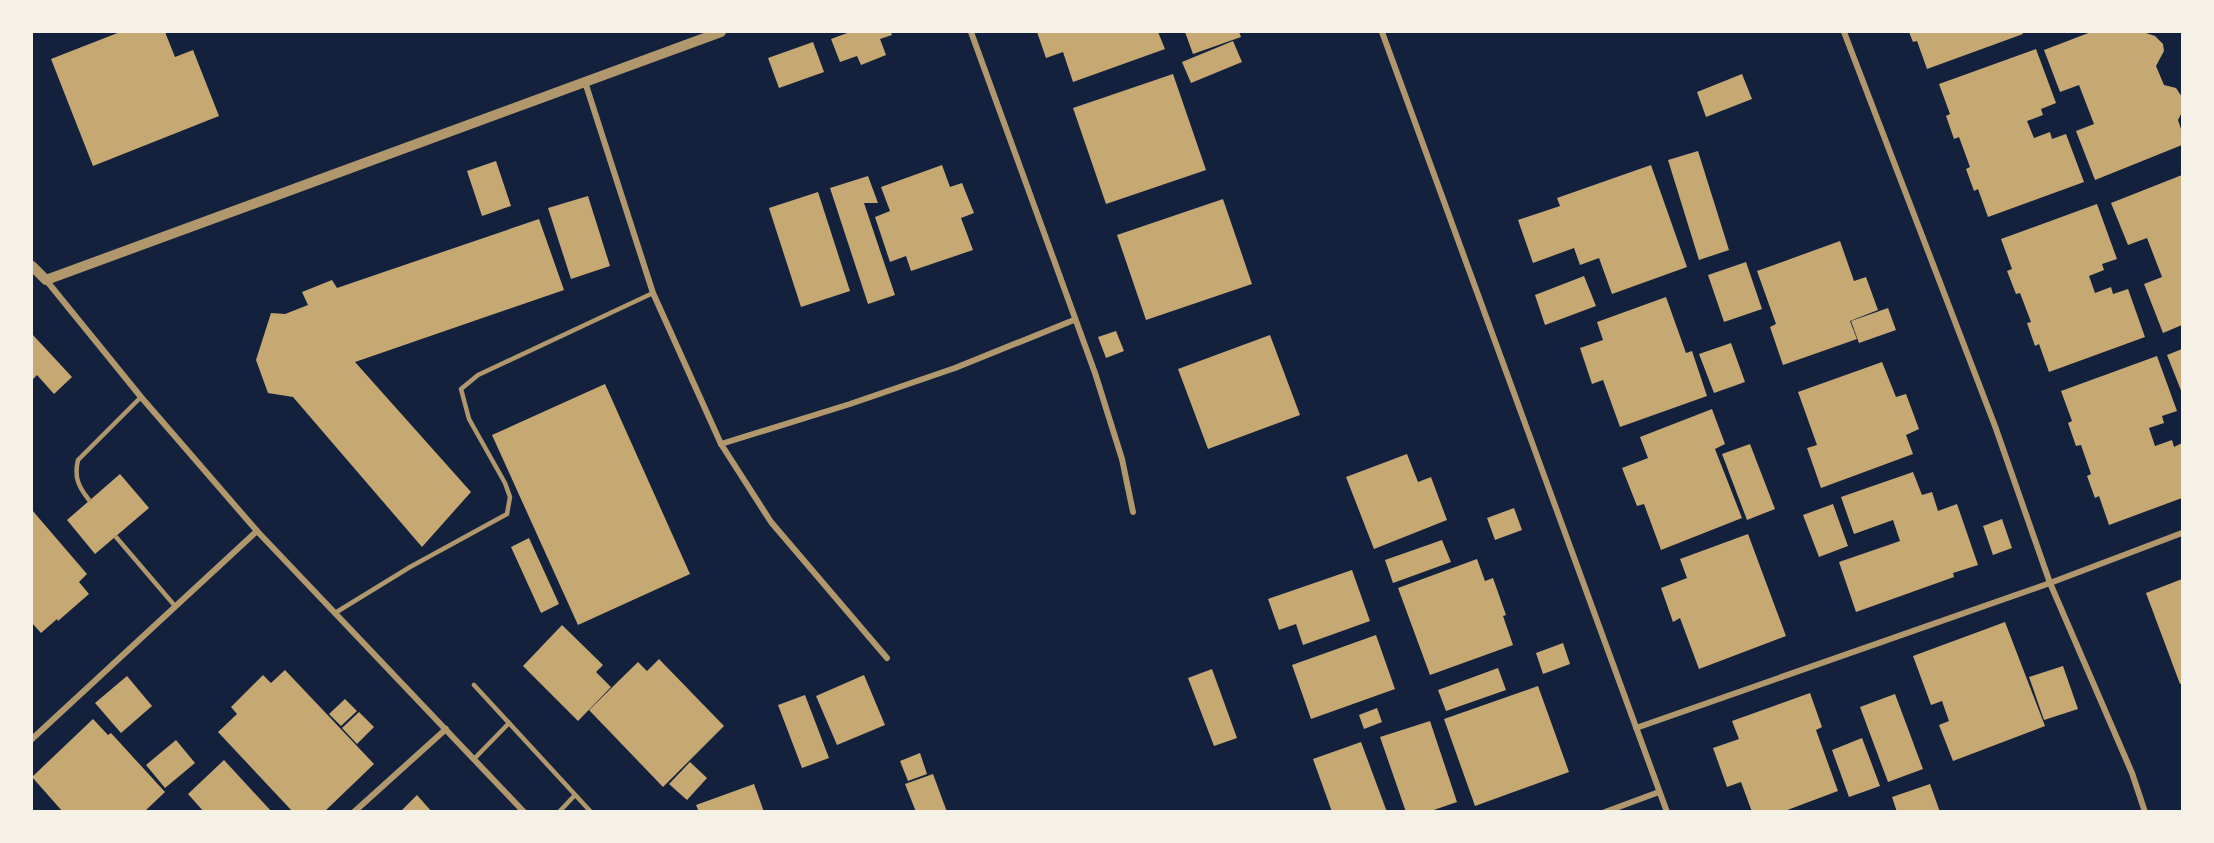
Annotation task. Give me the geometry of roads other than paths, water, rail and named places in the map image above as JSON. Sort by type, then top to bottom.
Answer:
[{"type":"street","points":[[46,280],[721,32]]},
{"type":"street","points":[[971,32],[1095,373],[1122,459],[1133,512]]},
{"type":"street","points":[[1382,32],[1666,812]]},
{"type":"street","points":[[1844,32],[1995,426],[2050,583],[2132,773],[2145,812]]},
{"type":"street","points":[[585,82],[653,293],[721,444],[771,522],[887,658]]},
{"type":"street","points":[[32,266],[257,531],[524,812]]},
{"type":"street","points":[[721,444],[850,404],[955,368],[1074,320]]},
{"type":"street","points":[[32,739],[257,531]]},
{"type":"street","points":[[1636,728],[2050,583],[2182,533]]},
{"type":"street","points":[[354,812],[446,729]]},
{"type":"street","points":[[1605,812],[1659,792]]},
{"type":"lane","points":[[335,613],[410,567],[507,514],[510,497],[506,483],[469,419],[461,389],[478,375],[653,293]]},
{"type":"lane","points":[[89,500],[78,487],[75,473],[78,460],[141,397]]},
{"type":"lane","points":[[116,537],[175,606]]},
{"type":"lane","points":[[474,685],[591,812]]},
{"type":"lane","points":[[474,759],[509,723]]},
{"type":"lane","points":[[559,812],[576,795]]}]
